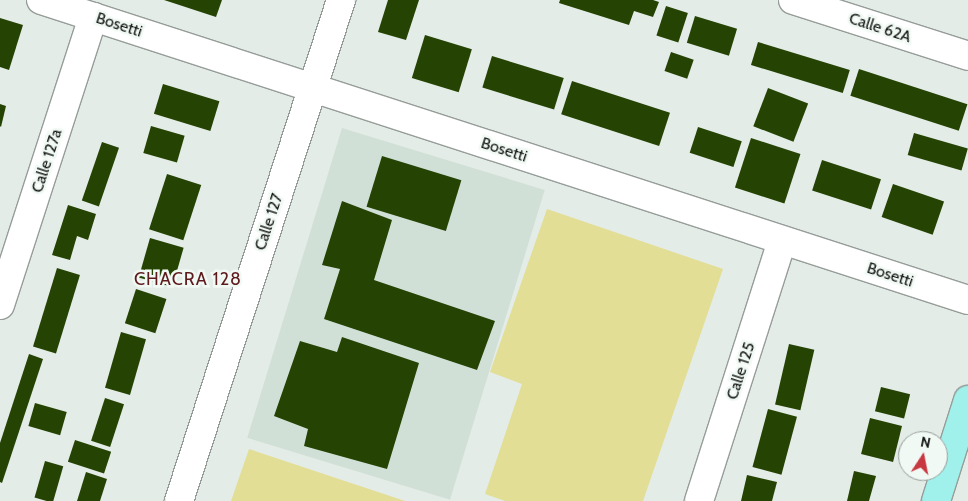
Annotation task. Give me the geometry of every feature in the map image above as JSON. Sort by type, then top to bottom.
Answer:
[{"type":"main road","points":[[936,501],[968,400]]},
{"type":"street","name":"Bosetti","points":[[41,0],[968,300]]},
{"type":"street","name":"Calle 127","points":[[179,501],[341,0]]},
{"type":"street","name":"Calle 62A","points":[[793,0],[968,56]]},
{"type":"street","name":"Calle 127a","points":[[0,305],[94,17]]},
{"type":"street","name":"Calle 125","points":[[699,501],[782,241]]},
{"type":"shaded area","points":[[342,128],[545,190],[450,500],[247,438]]},
{"type":"shaded area","points":[[547,209],[723,269],[643,501],[505,501],[485,494],[522,384],[490,372]]},
{"type":"shaded area","points":[[249,449],[405,501],[231,501]]},
{"type":"building","points":[[164,0],[222,0],[216,17]]},
{"type":"building","points":[[388,0],[419,0],[406,40],[378,32]]},
{"type":"building","points":[[560,0],[653,0],[659,2],[653,17],[634,11],[629,25],[559,3]]},
{"type":"building","points":[[666,6],[688,13],[678,43],[656,35]]},
{"type":"building","points":[[695,16],[737,29],[729,56],[687,43]]},
{"type":"building","points":[[0,18],[23,25],[9,70],[0,67]]},
{"type":"building","points":[[425,35],[472,49],[459,92],[412,78]]},
{"type":"building","points":[[758,42],[850,70],[843,93],[751,65]]},
{"type":"building","points":[[671,52],[694,60],[687,79],[664,71]]},
{"type":"building","points":[[492,56],[564,78],[554,109],[482,88]]},
{"type":"building","points":[[859,69],[967,104],[959,131],[850,96]]},
{"type":"building","points":[[572,81],[670,113],[659,146],[561,114]]},
{"type":"building","points":[[163,84],[219,101],[210,131],[154,114]]},
{"type":"building","points":[[768,88],[808,103],[793,142],[753,126]]},
{"type":"building","points":[[0,104],[6,106],[1,127],[0,126]]},
{"type":"building","points":[[151,126],[185,136],[177,163],[143,153]]},
{"type":"building","points":[[698,127],[742,141],[733,167],[690,153]]},
{"type":"building","points":[[914,133],[968,148],[961,171],[908,155]]},
{"type":"building","points":[[751,138],[800,154],[784,204],[735,187]]},
{"type":"building","points":[[102,142],[119,148],[99,206],[82,201]]},
{"type":"building","points":[[382,156],[461,180],[446,231],[367,207]]},
{"type":"building","points":[[822,160],[881,179],[871,210],[812,190]]},
{"type":"building","points":[[167,174],[201,185],[183,240],[149,229]]},
{"type":"building","points":[[893,184],[944,202],[933,235],[882,217]]},
{"type":"building","points":[[342,201],[392,220],[374,280],[495,321],[477,370],[324,319],[340,269],[322,265]]},
{"type":"building","points":[[68,205],[96,214],[88,240],[77,236],[70,260],[52,255]]},
{"type":"building","points":[[150,238],[184,248],[172,287],[139,277]]},
{"type":"building","points":[[57,268],[80,275],[56,353],[33,346]]},
{"type":"building","points":[[136,289],[166,299],[155,333],[125,323]]},
{"type":"building","points":[[121,332],[146,339],[130,395],[105,388]]},
{"type":"building","points":[[342,337],[419,363],[387,469],[304,446],[308,429],[274,416],[300,341],[337,352]]},
{"type":"building","points":[[789,344],[814,350],[800,410],[775,404]]},
{"type":"building","points":[[29,354],[43,359],[2,483],[0,482],[0,443]]},
{"type":"building","points":[[881,387],[910,394],[904,419],[875,411]]},
{"type":"building","points":[[105,398],[124,404],[110,447],[91,441]]},
{"type":"building","points":[[35,403],[67,412],[60,435],[28,426]]},
{"type":"building","points":[[768,409],[797,417],[781,475],[752,467]]},
{"type":"building","points":[[870,418],[902,426],[901,431],[898,431],[898,442],[893,462],[861,454]]},
{"type":"building","points":[[75,440],[111,452],[104,474],[68,462]]},
{"type":"building","points":[[45,461],[63,466],[53,501],[35,498]]},
{"type":"building","points":[[854,471],[876,476],[869,501],[847,501]]},
{"type":"building","points":[[86,472],[107,479],[100,501],[77,501]]},
{"type":"building","points":[[747,475],[777,482],[772,501],[741,501]]},
{"type":"district","name":"CHACRA 128","points":[[188,279]]}]
